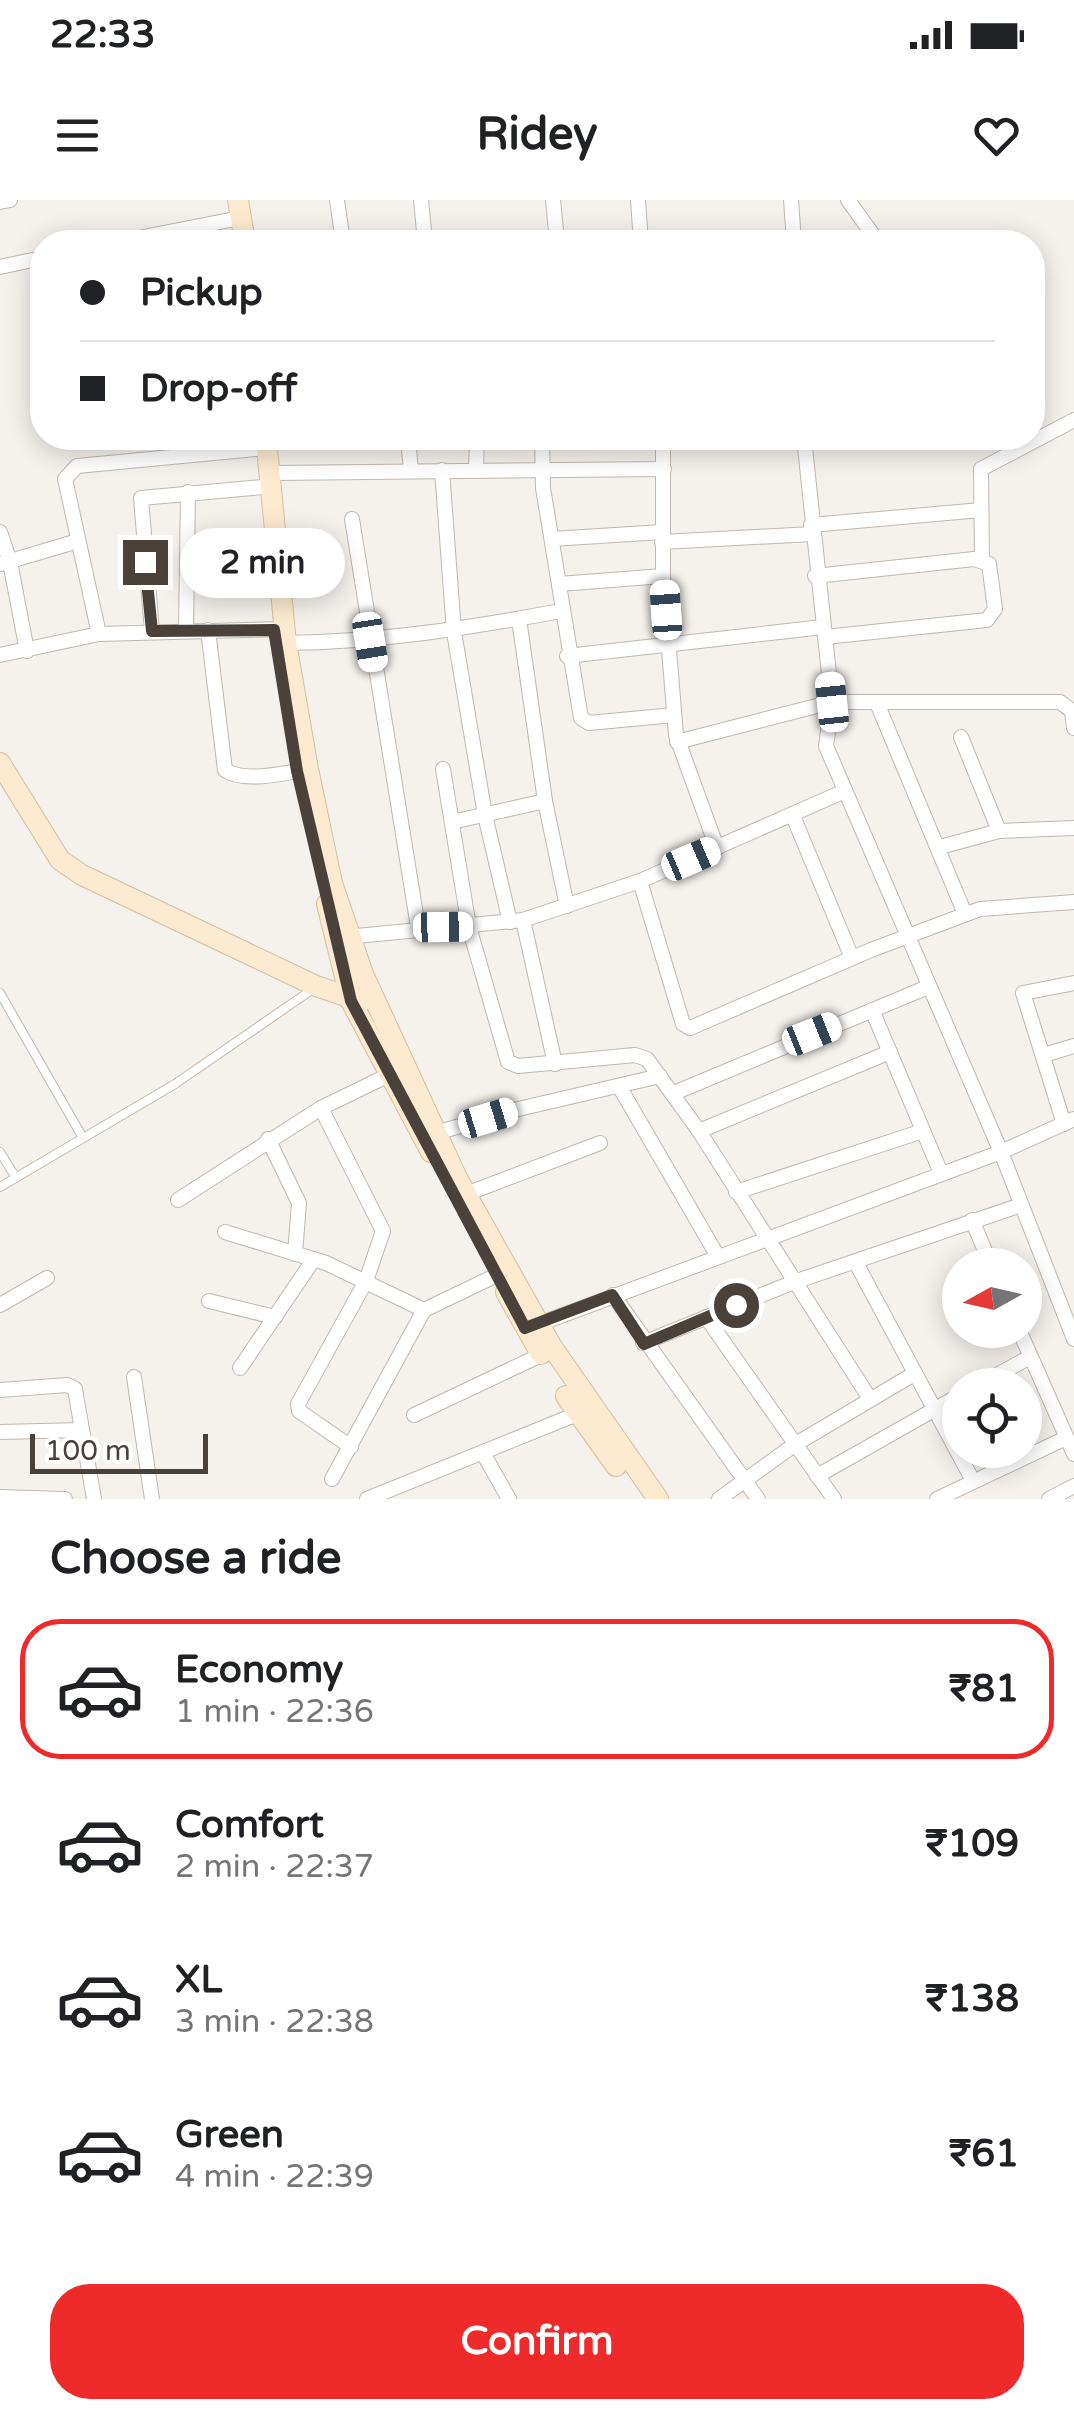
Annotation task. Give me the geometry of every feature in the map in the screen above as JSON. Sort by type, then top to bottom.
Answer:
[{"type":"street","points":[[0,202],[10,200]]},
{"type":"street","points":[[337,200],[341,230]]},
{"type":"street","points":[[421,200],[424,230]]},
{"type":"street","points":[[553,200],[556,230]]},
{"type":"street","points":[[638,200],[640,230]]},
{"type":"street","points":[[791,200],[791,230]]},
{"type":"street","points":[[851,201],[870,230]]},
{"type":"street","points":[[159,230],[243,205],[244,230]]},
{"type":"street","points":[[0,267],[30,261]]},
{"type":"street","points":[[1045,435],[1074,420]]},
{"type":"street","points":[[409,450],[411,471]]},
{"type":"street","points":[[476,470],[477,450]]},
{"type":"street","points":[[542,450],[567,656],[586,722],[674,715]]},
{"type":"street","points":[[663,450],[663,576],[677,742],[717,848]]},
{"type":"street","points":[[805,450],[815,576],[832,702],[826,746],[1001,1152],[1074,1339]]},
{"type":"street","points":[[982,561],[981,469],[1017,450]]},
{"type":"street","points":[[152,631],[139,500],[188,492],[267,460]]},
{"type":"street","points":[[267,460],[282,634],[303,770],[343,938],[351,1001],[436,1133],[532,1326],[542,1355],[578,1414],[642,1499]]},
{"type":"street","points":[[99,634],[66,479],[72,468],[267,460],[411,471],[664,470]]},
{"type":"street","points":[[442,470],[454,632],[486,814],[555,1064]]},
{"type":"street","points":[[186,631],[188,492]]},
{"type":"street","points":[[552,539],[811,530],[981,510]]},
{"type":"street","points":[[352,518],[418,927]]},
{"type":"street","points":[[0,532],[27,651]]},
{"type":"street","points":[[5,563],[78,541]]},
{"type":"street","points":[[567,656],[668,644],[987,620],[995,609],[988,564],[982,561],[815,576]]},
{"type":"street","points":[[559,584],[663,576]]},
{"type":"street","points":[[0,656],[99,634],[152,631],[208,630],[370,642],[454,632],[561,611]]},
{"type":"street","points":[[519,619],[545,801],[566,906]]},
{"type":"street","points":[[208,630],[225,770],[232,775],[303,770]]},
{"type":"street","points":[[677,742],[832,702],[1060,702],[1072,712],[1074,728]]},
{"type":"street","points":[[877,703],[965,914]]},
{"type":"street","points":[[962,737],[1000,831]]},
{"type":"street","points":[[0,763],[60,860],[316,986],[351,1001],[376,1002]]},
{"type":"street","points":[[443,770],[469,927],[508,1062],[518,1066],[555,1064],[635,1055],[647,1059],[699,1131],[870,1400]]},
{"type":"street","points":[[343,938],[418,927],[469,927],[516,921],[640,881],[845,791]]},
{"type":"street","points":[[452,822],[545,801]]},
{"type":"street","points":[[793,816],[852,958]]},
{"type":"street","points":[[940,847],[1000,831],[1074,828]]},
{"type":"street","points":[[640,881],[686,1027],[965,914],[1074,902]]},
{"type":"street","points":[[343,938],[376,1002],[398,1071],[497,1275],[658,1499]]},
{"type":"street","points":[[532,1326],[1001,1152],[1069,1122],[1023,993],[1074,984]]},
{"type":"street","points":[[674,1093],[928,988]]},
{"type":"street","points":[[872,1010],[941,1173]]},
{"type":"street","points":[[1044,1054],[1074,1046]]},
{"type":"street","points":[[699,1131],[890,1052]]},
{"type":"street","points":[[178,1200],[321,1108],[398,1071]]},
{"type":"street","points":[[436,1133],[660,1076]]},
{"type":"street","points":[[619,1086],[717,1255]]},
{"type":"street","points":[[321,1108],[383,1231],[366,1282],[298,1404],[298,1411],[351,1446]]},
{"type":"street","points":[[736,1192],[923,1131]]},
{"type":"street","points":[[268,1140],[299,1203],[296,1254]]},
{"type":"street","points":[[466,1194],[600,1143]]},
{"type":"street","points":[[644,1344],[794,1282],[1021,1204]]},
{"type":"street","points":[[972,1220],[984,1248]]},
{"type":"street","points":[[226,1232],[314,1259],[424,1310]]},
{"type":"street","points":[[240,1368],[314,1259]]},
{"type":"street","points":[[856,1263],[972,1479]]},
{"type":"street","points":[[332,1479],[424,1310],[497,1275]]},
{"type":"street","points":[[0,1305],[47,1278]]},
{"type":"street","points":[[612,1295],[758,1499]]},
{"type":"street","points":[[209,1300],[275,1317]]},
{"type":"street","points":[[706,1317],[834,1499]]},
{"type":"street","points":[[1026,1348],[1074,1454]]},
{"type":"street","points":[[414,1415],[542,1355]]},
{"type":"street","points":[[1010,1368],[1030,1357]]},
{"type":"street","points":[[720,1499],[794,1445],[914,1374]]},
{"type":"street","points":[[134,1377],[152,1499]]},
{"type":"street","points":[[0,1390],[72,1386],[94,1499]]},
{"type":"street","points":[[818,1476],[942,1406]]},
{"type":"street","points":[[367,1499],[578,1414]]},
{"type":"street","points":[[0,1432],[82,1430]]},
{"type":"street","points":[[937,1499],[972,1479],[1066,1438]]},
{"type":"street","points":[[484,1453],[509,1499]]},
{"type":"street","points":[[1054,1498],[1074,1486]]},
{"type":"street","points":[[0,1497],[64,1499]]},
{"type":"lane","points":[[0,1187],[175,1084],[316,986]]},
{"type":"lane","points":[[0,994],[83,1138]]},
{"type":"lane","points":[[0,1152],[16,1178]]},
{"type":"route","points":[[145,562],[152,631],[274,630],[297,771],[351,1001],[525,1328],[612,1295],[644,1344],[736,1305]]}]
